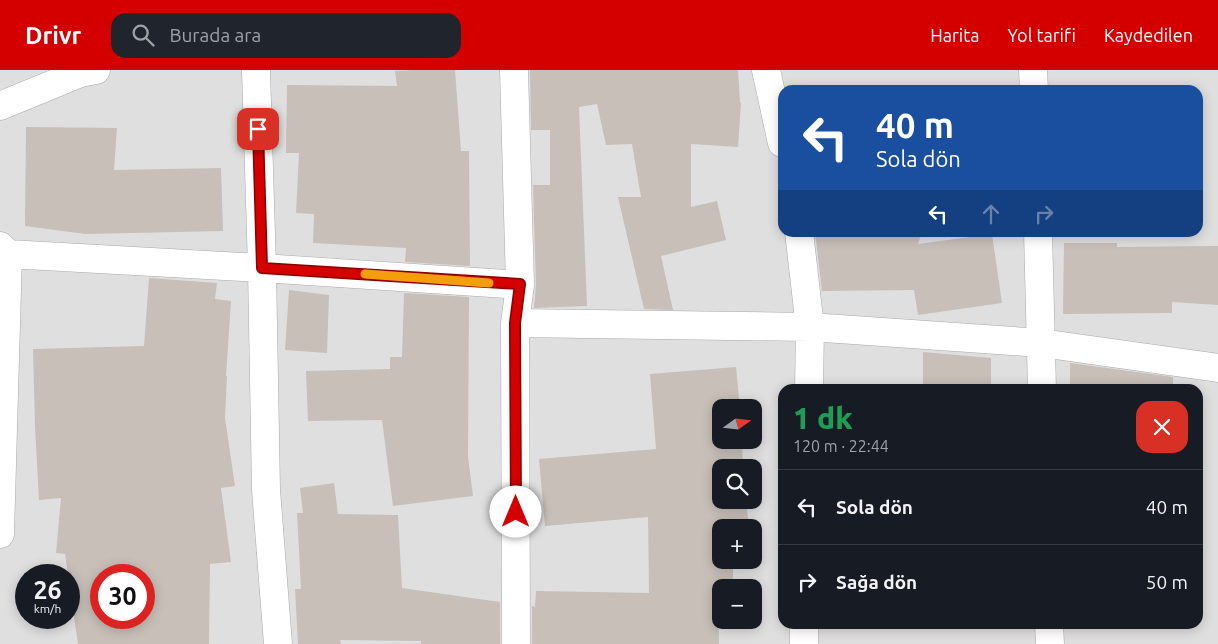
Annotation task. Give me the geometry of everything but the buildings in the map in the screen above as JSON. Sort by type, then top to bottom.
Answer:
[{"type":"street","points":[[256,70],[266,490],[278,644]]},
{"type":"street","points":[[514,70],[520,284],[515,323],[516,644]]},
{"type":"street","points":[[766,70],[778,125]]},
{"type":"street","points":[[1033,70],[1034,85]]},
{"type":"street","points":[[0,106],[85,71]]},
{"type":"street","points":[[800,237],[810,327],[809,384]]},
{"type":"street","points":[[1038,237],[1042,384]]},
{"type":"street","points":[[0,534],[4,250],[520,284]]},
{"type":"street","points":[[515,323],[810,327],[1041,343],[1218,368]]},
{"type":"street","points":[[804,629],[804,644]]},
{"type":"street","points":[[1049,629],[1050,644]]},
{"type":"shaded area","points":[[0,70],[1218,70],[1218,644],[0,644]]},
{"type":"slow traffic","points":[[365,274],[489,283]]},
{"type":"route","points":[[258,129],[262,268],[520,284],[515,323],[516,512]]}]
